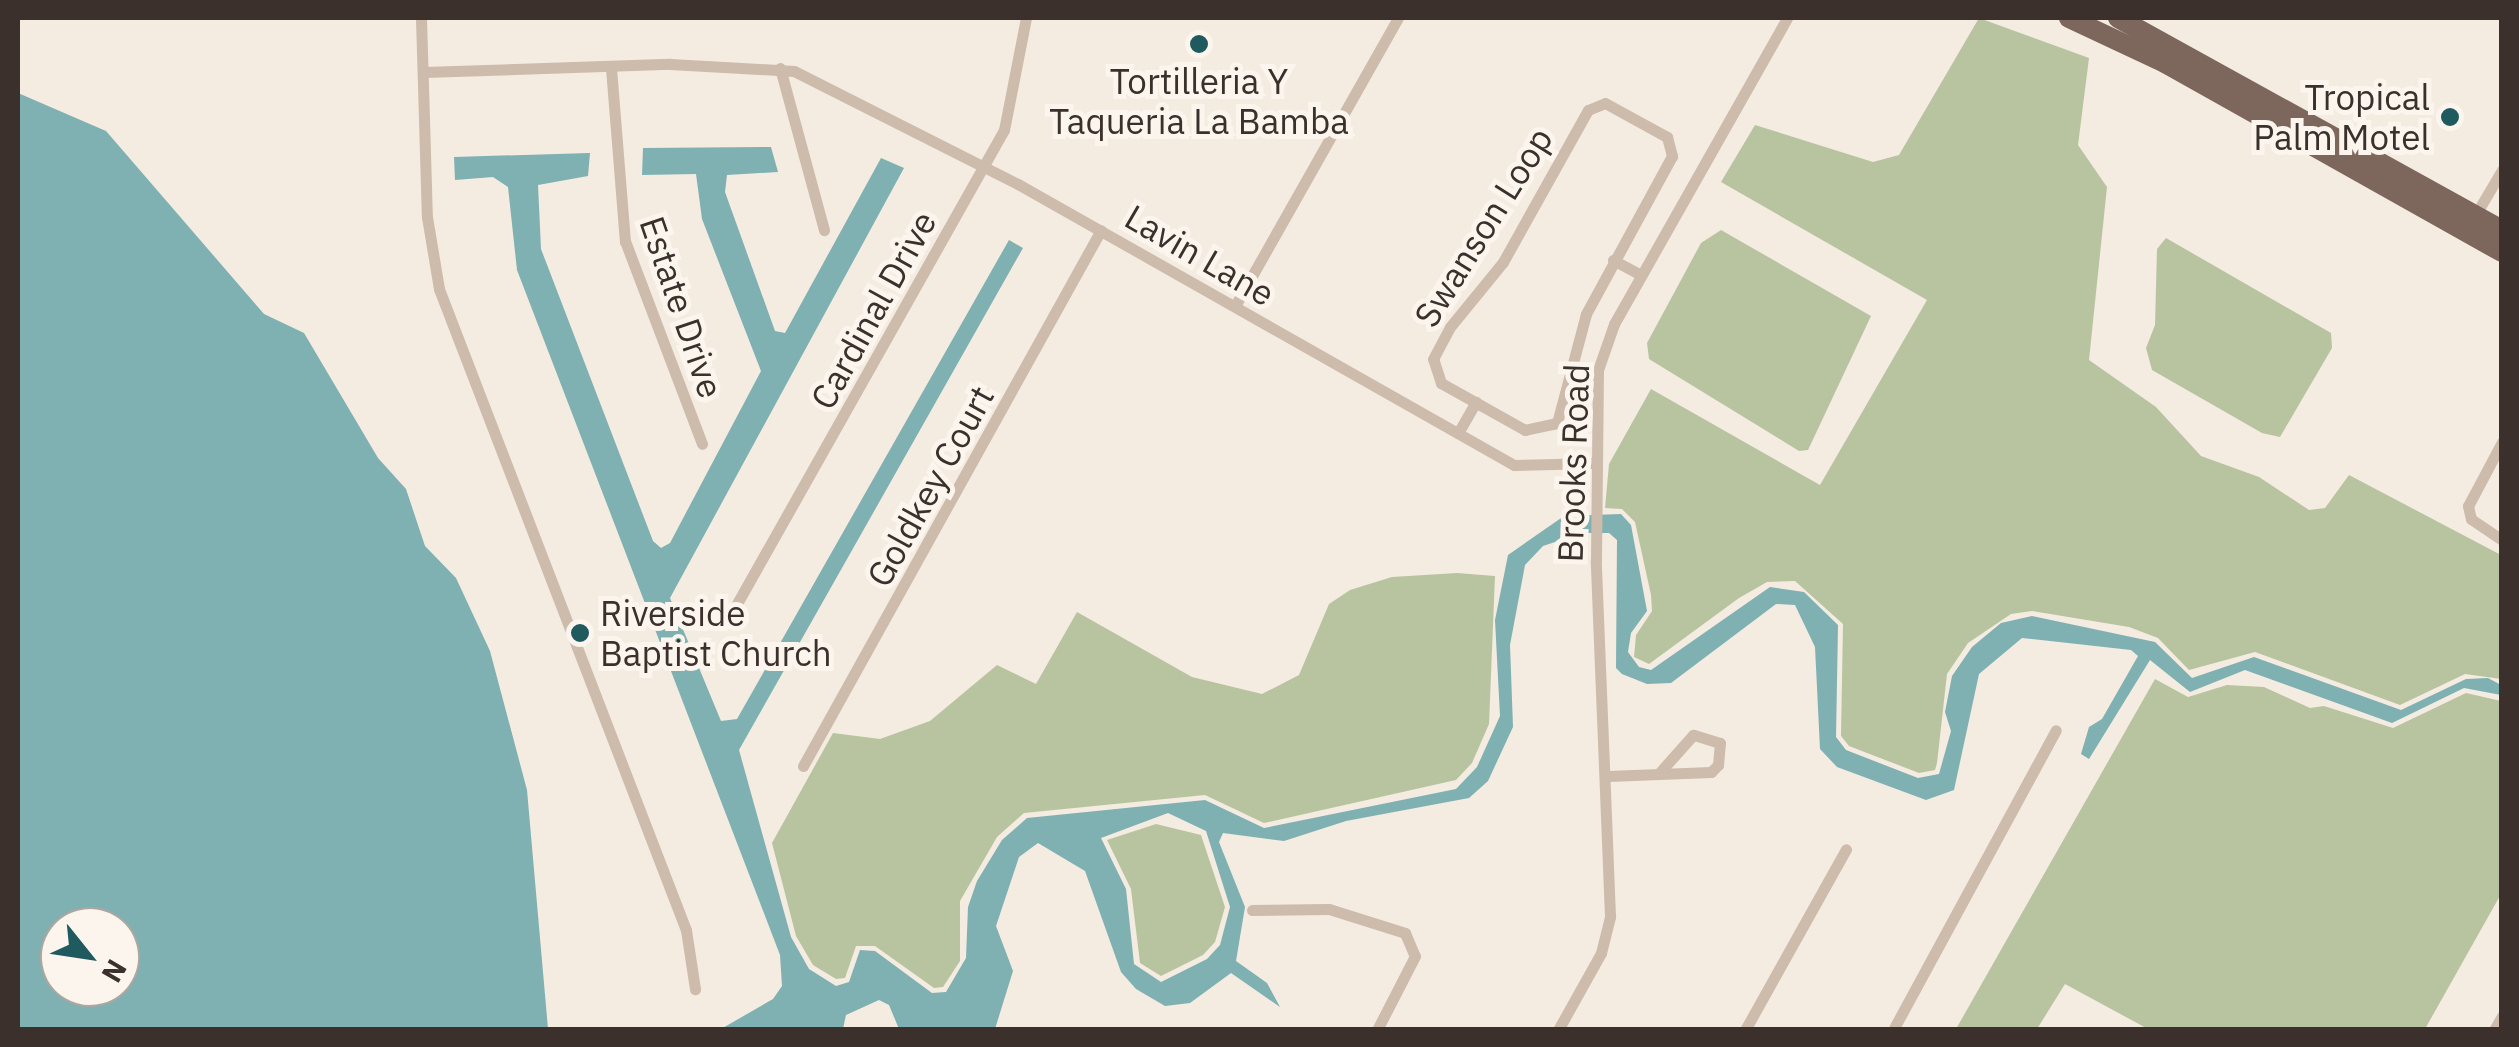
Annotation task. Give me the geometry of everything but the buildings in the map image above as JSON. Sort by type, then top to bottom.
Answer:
[{"type":"main road","points":[[2069,18],[2229,77],[2470,223],[2502,252]]},
{"type":"main road","points":[[2118,18],[2178,59],[2470,223],[2502,230]]},
{"type":"street","points":[[421,18],[427,218],[440,289],[686,930],[695,989]]},
{"type":"street","name":"Cardinal Drive","points":[[730,616],[984,167],[1014,103],[1026,18]]},
{"type":"street","points":[[1235,306],[1398,18]]},
{"type":"street","name":"Brooks Road","points":[[1558,1030],[1608,929],[1608,776],[1595,500],[1602,354],[1641,276],[1787,18]]},
{"type":"street","name":"Estate Drive","points":[[611,68],[625,241],[702,444]]},
{"type":"street","points":[[424,72],[780,68],[824,230]]},
{"type":"street","name":"Lavin Lane","points":[[780,68],[984,167],[1101,230],[1514,465],[1595,464]]},
{"type":"street","name":"Swanson Loop","points":[[1605,102],[1661,132],[1672,150],[1613,260],[1586,314],[1557,424],[1525,430],[1435,377],[1434,359],[1450,327],[1503,262],[1588,110],[1605,102]]},
{"type":"street","points":[[2470,223],[2502,170]]},
{"type":"street","name":"Goldkey Court","points":[[803,766],[1101,230]]},
{"type":"street","points":[[1613,260],[1641,276]]},
{"type":"street","points":[[1458,434],[1476,402]]},
{"type":"street","points":[[2502,442],[2468,506],[2471,519],[2502,540]]},
{"type":"street","points":[[1893,1030],[2056,730]]},
{"type":"street","points":[[1608,776],[1711,772],[1718,765],[1720,743],[1693,735],[1660,772]]},
{"type":"street","points":[[1745,1030],[1846,849]]},
{"type":"street","points":[[1252,910],[1329,909],[1405,933],[1415,956],[1378,1030]]},
{"type":"street","points":[[2494,1030],[2502,1016]]},
{"type":"green space","points":[[1979,18],[2089,58],[2078,145],[2107,187],[2089,360],[2156,407],[2201,456],[2259,477],[2309,510],[2325,508],[2349,475],[2501,555],[2501,679],[2465,674],[2400,705],[2255,652],[2189,670],[2158,638],[2129,627],[2032,611],[2011,614],[1968,643],[1947,674],[1937,763],[1935,770],[1919,773],[1849,746],[1841,736],[1843,624],[1795,581],[1767,582],[1649,664],[1634,657],[1636,635],[1652,611],[1651,595],[1635,522],[1622,509],[1605,508],[1609,464],[1651,389],[1820,485],[1927,300],[1721,182],[1755,125],[1873,162],[1899,155]]},
{"type":"green space","points":[[1721,230],[1871,316],[1808,450],[1799,451],[1649,359],[1647,343],[1701,243]]},
{"type":"green space","points":[[2166,238],[2331,333],[2332,348],[2280,437],[2262,433],[2152,370],[2146,348],[2155,325],[2157,249]]},
{"type":"green space","points":[[1457,573],[1495,576],[1489,724],[1472,763],[1456,780],[1264,823],[1205,795],[1024,813],[997,837],[960,901],[960,961],[943,987],[934,988],[875,946],[856,946],[845,978],[836,979],[813,965],[796,936],[772,843],[833,733],[880,739],[930,721],[997,665],[1036,684],[1077,612],[1192,677],[1262,694],[1299,675],[1329,604],[1350,590],[1392,577]]},
{"type":"green space","points":[[2155,679],[2188,697],[2227,685],[2264,687],[2310,708],[2324,706],[2393,728],[2466,693],[2501,701],[2501,894],[2425,1029],[2148,1029],[2065,984],[2037,1029],[1956,1029]]},
{"type":"green space","points":[[1156,824],[1201,835],[1225,907],[1215,942],[1203,955],[1161,976],[1140,963],[1131,889],[1107,840]]},
{"type":"water","points":[[18,93],[106,131],[264,314],[304,333],[378,458],[406,489],[425,546],[456,578],[490,651],[527,790],[548,1029],[18,1029]]},
{"type":"water","points":[[771,147],[778,172],[727,175],[725,192],[775,331],[785,333],[881,158],[904,168],[670,598],[721,721],[737,719],[1009,240],[1023,248],[739,750],[791,937],[809,969],[836,986],[849,982],[860,950],[875,951],[932,993],[946,992],[966,958],[968,907],[977,881],[1002,840],[1027,818],[1205,800],[1264,828],[1456,789],[1477,767],[1500,716],[1495,620],[1508,555],[1564,516],[1621,514],[1631,525],[1647,611],[1631,633],[1628,652],[1639,667],[1651,670],[1770,587],[1804,592],[1838,625],[1836,737],[1846,750],[1918,778],[1939,774],[1951,731],[1945,712],[1952,676],[1972,647],[2001,623],[2032,616],[2155,642],[2192,678],[2254,657],[2401,710],[2466,679],[2488,678],[2501,685],[2501,695],[2464,688],[2392,723],[2245,670],[2190,692],[2150,660],[2089,759],[2081,754],[2089,727],[2102,719],[2138,656],[2131,650],[2022,638],[1979,674],[1954,790],[1926,800],[1837,767],[1820,749],[1815,647],[1795,605],[1776,604],[1671,683],[1647,684],[1622,674],[1616,668],[1617,540],[1609,533],[1582,533],[1543,546],[1525,565],[1510,645],[1513,727],[1488,781],[1469,798],[1346,821],[1284,841],[1223,833],[1219,842],[1245,907],[1236,961],[1267,983],[1280,1007],[1231,973],[1190,1003],[1165,1006],[1136,989],[1121,972],[1085,871],[1038,843],[1019,857],[996,926],[1013,971],[995,1029],[899,1029],[889,1005],[879,1000],[846,1015],[843,1029],[721,1029],[773,999],[782,986],[780,955],[517,270],[508,187],[493,177],[455,180],[454,157],[590,153],[588,176],[538,185],[541,249],[653,541],[661,548],[670,543],[761,371],[702,219],[696,174],[642,175],[643,148]],"holes":[[[1168,813],[1206,831],[1230,907],[1220,945],[1207,959],[1161,982],[1134,964],[1126,889],[1101,838]]]},
{"type":"place","name":"Tortilleria Y Taqueria La Bamba","points":[[1199,44]]},
{"type":"place","name":"Tropical Palm Motel","points":[[2450,117]]},
{"type":"place","name":"Riverside Baptist Church","points":[[580,633]]}]
